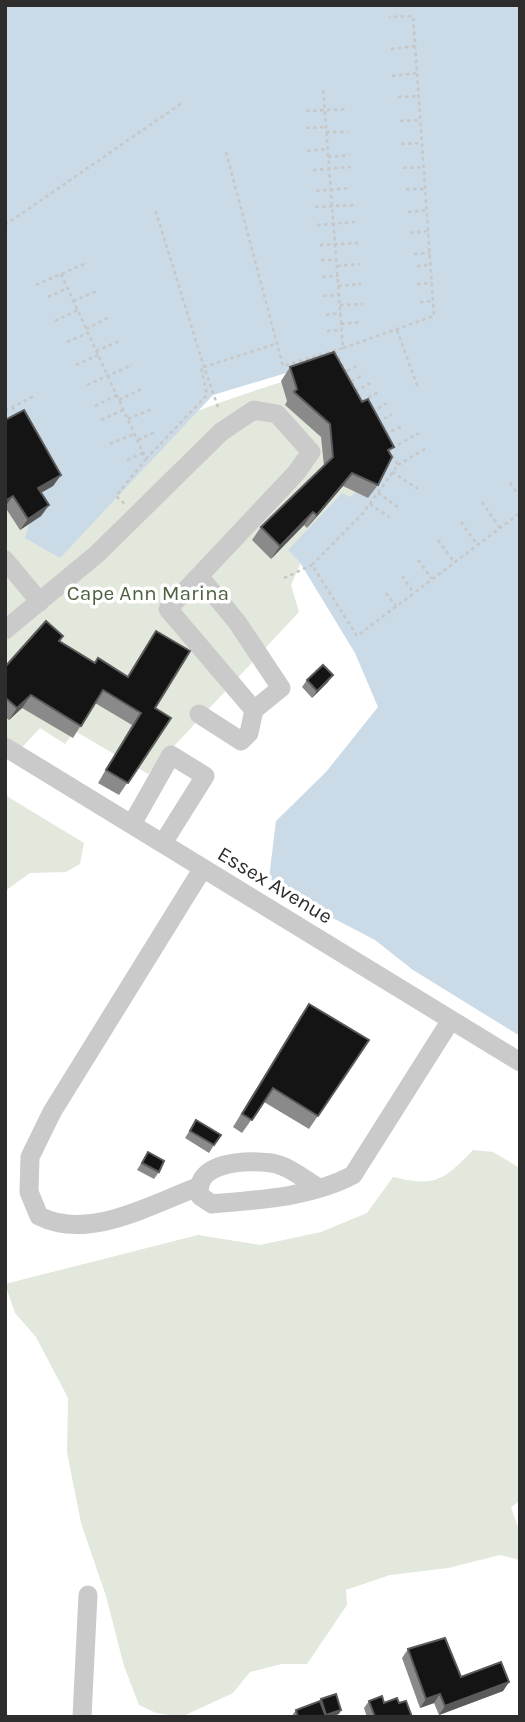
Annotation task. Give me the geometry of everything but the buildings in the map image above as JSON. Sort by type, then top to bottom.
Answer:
[{"type":"street","points":[[5,630],[105,546],[221,432],[254,410],[277,414],[311,452],[296,473],[168,609],[254,710]]},
{"type":"street","points":[[5,560],[40,601]]},
{"type":"street","points":[[199,576],[237,622],[281,688],[254,710],[249,733],[241,740],[199,714]]},
{"type":"street","name":"Essex Avenue","points":[[5,747],[520,1062]]},
{"type":"street","points":[[132,824],[171,755],[205,776],[163,844]]},
{"type":"street","points":[[198,1187],[103,1224],[56,1224],[39,1216],[29,1192],[30,1157],[52,1112],[90,1055],[203,868]]},
{"type":"street","points":[[319,1188],[272,1163],[217,1166],[203,1175],[198,1187],[200,1196],[212,1205],[333,1186],[353,1175],[451,1020]]},
{"type":"street","points":[[82,1717],[88,1595]]},
{"type":"path","points":[[226,152],[282,366],[335,351],[434,316],[413,16],[389,17]]},
{"type":"path","points":[[391,48],[415,46]]},
{"type":"path","points":[[392,76],[417,73]]},
{"type":"path","points":[[323,88],[343,348]]},
{"type":"path","points":[[398,97],[419,96]]},
{"type":"path","points":[[5,225],[182,103]]},
{"type":"path","points":[[306,111],[347,109]]},
{"type":"path","points":[[400,121],[421,120]]},
{"type":"path","points":[[306,128],[326,127]]},
{"type":"path","points":[[326,132],[348,132]]},
{"type":"path","points":[[401,144],[422,143]]},
{"type":"path","points":[[307,151],[328,149]]},
{"type":"path","points":[[328,157],[350,155]]},
{"type":"path","points":[[313,170],[351,167]]},
{"type":"path","points":[[403,168],[424,167]]},
{"type":"path","points":[[316,191],[352,188]]},
{"type":"path","points":[[406,189],[425,189]]},
{"type":"path","points":[[315,207],[354,205]]},
{"type":"path","points":[[155,209],[218,407]]},
{"type":"path","points":[[408,212],[427,210]]},
{"type":"path","points":[[317,225],[355,222]]},
{"type":"path","points":[[410,233],[428,232]]},
{"type":"path","points":[[320,245],[358,243]]},
{"type":"path","points":[[414,254],[430,253]]},
{"type":"path","points":[[321,260],[336,260]]},
{"type":"path","points":[[36,285],[84,264]]},
{"type":"path","points":[[337,266],[360,264]]},
{"type":"path","points":[[417,266],[431,265]]},
{"type":"path","points":[[61,274],[146,459]]},
{"type":"path","points":[[322,277],[338,276]]},
{"type":"path","points":[[417,284],[432,283]]},
{"type":"path","points":[[338,286],[361,285]]},
{"type":"path","points":[[48,297],[67,288]]},
{"type":"path","points":[[73,301],[97,291]]},
{"type":"path","points":[[323,296],[339,295]]},
{"type":"path","points":[[420,302],[433,301]]},
{"type":"path","points":[[340,305],[363,304]]},
{"type":"path","points":[[55,321],[78,310]]},
{"type":"path","points":[[326,314],[341,313]]},
{"type":"path","points":[[67,342],[109,317]]},
{"type":"path","points":[[341,324],[362,322]]},
{"type":"path","points":[[327,331],[342,330]]},
{"type":"path","points":[[397,330],[418,388]]},
{"type":"path","points":[[76,365],[120,341]]},
{"type":"path","points":[[127,506],[116,496],[146,459],[207,394],[201,368],[275,344]]},
{"type":"path","points":[[335,351],[398,465]]},
{"type":"path","points":[[87,385],[132,365]]},
{"type":"path","points":[[347,371],[359,365]]},
{"type":"path","points":[[351,381],[364,374]]},
{"type":"path","points":[[355,391],[373,382]]},
{"type":"path","points":[[95,406],[142,388]]},
{"type":"path","points":[[362,401],[379,392]]},
{"type":"path","points":[[5,411],[34,396]]},
{"type":"path","points":[[369,413],[387,403]]},
{"type":"path","points":[[12,407],[19,418]]},
{"type":"path","points":[[128,419],[152,409]]},
{"type":"path","points":[[101,421],[123,410]]},
{"type":"path","points":[[375,424],[392,414]]},
{"type":"path","points":[[382,436],[401,426]]},
{"type":"path","points":[[138,440],[158,431]]},
{"type":"path","points":[[389,449],[419,433]]},
{"type":"path","points":[[110,444],[134,434]]},
{"type":"path","points":[[284,578],[312,565],[370,504],[398,465],[428,447]]},
{"type":"path","points":[[127,460],[143,453]]},
{"type":"path","points":[[392,472],[418,489]]},
{"type":"path","points":[[510,483],[520,497]]},
{"type":"path","points":[[377,493],[399,508]]},
{"type":"path","points":[[482,502],[500,528]]},
{"type":"path","points":[[370,504],[389,517]]},
{"type":"path","points":[[312,565],[356,636],[520,513]]},
{"type":"path","points":[[461,522],[475,542]]},
{"type":"path","points":[[438,540],[454,562]]},
{"type":"path","points":[[418,560],[432,579]]},
{"type":"path","points":[[401,576],[414,593]]},
{"type":"path","points":[[386,593],[396,606]]},
{"type":"green space","name":"Cape Ann Marina","points":[[333,368],[377,501],[311,540],[291,585],[299,612],[148,774],[75,731],[65,744],[40,728],[17,753],[5,745],[5,493],[207,407]]},
{"type":"green space","points":[[5,795],[84,843],[80,864],[66,872],[30,873],[5,891]]},
{"type":"green space","points":[[473,1150],[493,1152],[520,1168],[520,1501],[511,1507],[520,1533],[520,1560],[500,1555],[448,1568],[390,1575],[346,1590],[347,1605],[307,1664],[282,1664],[250,1672],[233,1693],[181,1717],[156,1713],[139,1705],[124,1666],[106,1596],[81,1523],[67,1452],[68,1398],[36,1337],[15,1313],[5,1284],[198,1235],[260,1245],[321,1232],[367,1213],[393,1177],[419,1181],[438,1179],[454,1169]]},
{"type":"water","points":[[5,5],[520,5],[520,1036],[413,970],[375,940],[304,903],[269,878],[276,821],[326,772],[378,707],[355,653],[299,561],[288,550],[342,493],[350,497],[387,466],[329,360],[213,395],[60,558],[25,538],[35,505],[5,460]]}]
